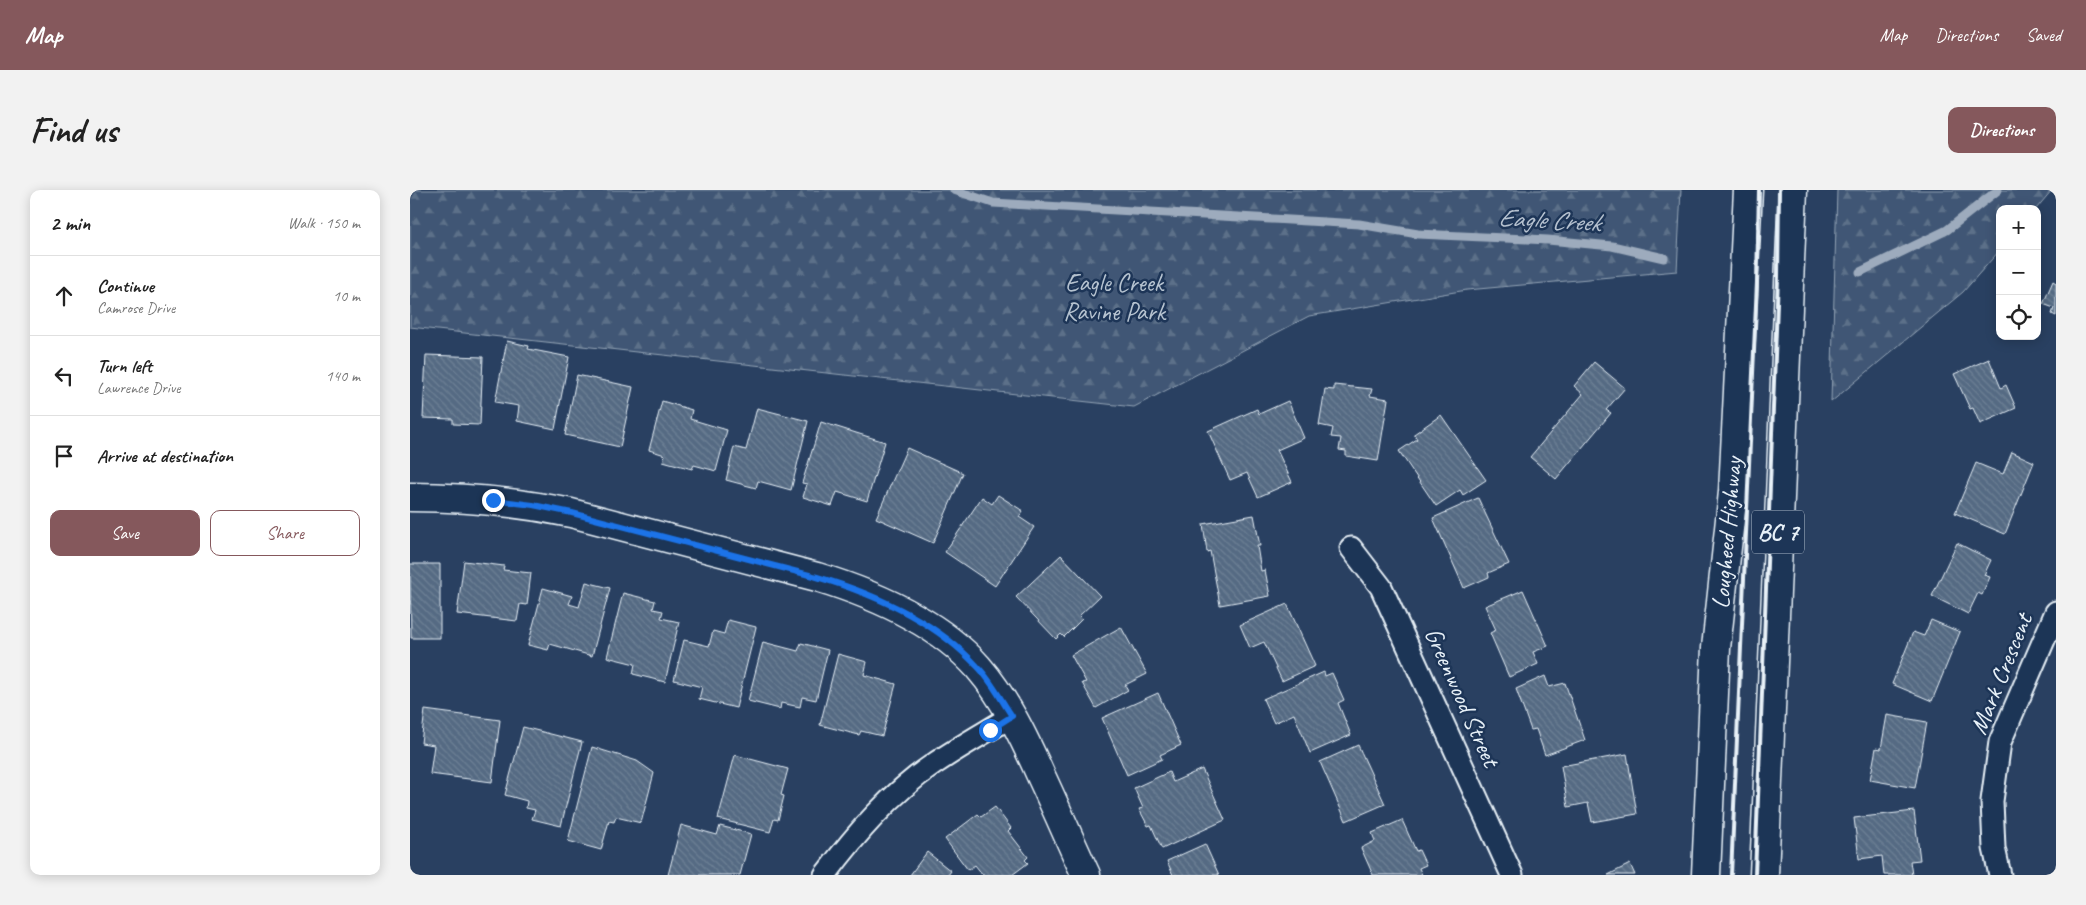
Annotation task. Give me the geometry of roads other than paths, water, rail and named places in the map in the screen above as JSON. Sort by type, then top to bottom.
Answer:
[{"type":"main road","name":"Lougheed Highway","points":[[1706,875],[1716,648],[1733,492],[1748,190]]},
{"type":"main road","name":"Lougheed Highway","points":[[1764,875],[1792,190]]},
{"type":"main road","points":[[410,497],[476,499],[552,509],[852,587],[895,608],[937,633],[958,648],[978,667],[1012,716],[1024,737],[1086,875]]},
{"type":"street","name":"Greenwood Street","points":[[1350,548],[1381,587],[1512,875]]},
{"type":"street","name":"Mark Crescent","points":[[2000,875],[1994,848],[1992,801],[2000,742],[2056,612]]},
{"type":"street","points":[[825,875],[865,825],[907,785],[933,765],[1012,716]]},
{"type":"waterway","name":"Eagle Creek","points":[[954,190],[993,203],[1359,224],[1418,234],[1548,240],[1612,246],[1664,258]]},
{"type":"waterway","name":"Eagle Creek","points":[[1860,272],[1947,230],[1998,190]]},
{"type":"railway","points":[[1731,875],[1757,282],[1759,190]]},
{"type":"railway","points":[[1755,875],[1778,277],[1779,190]]},
{"type":"park label","name":"Eagle Creek Ravine Park","points":[[1114,298]]}]
